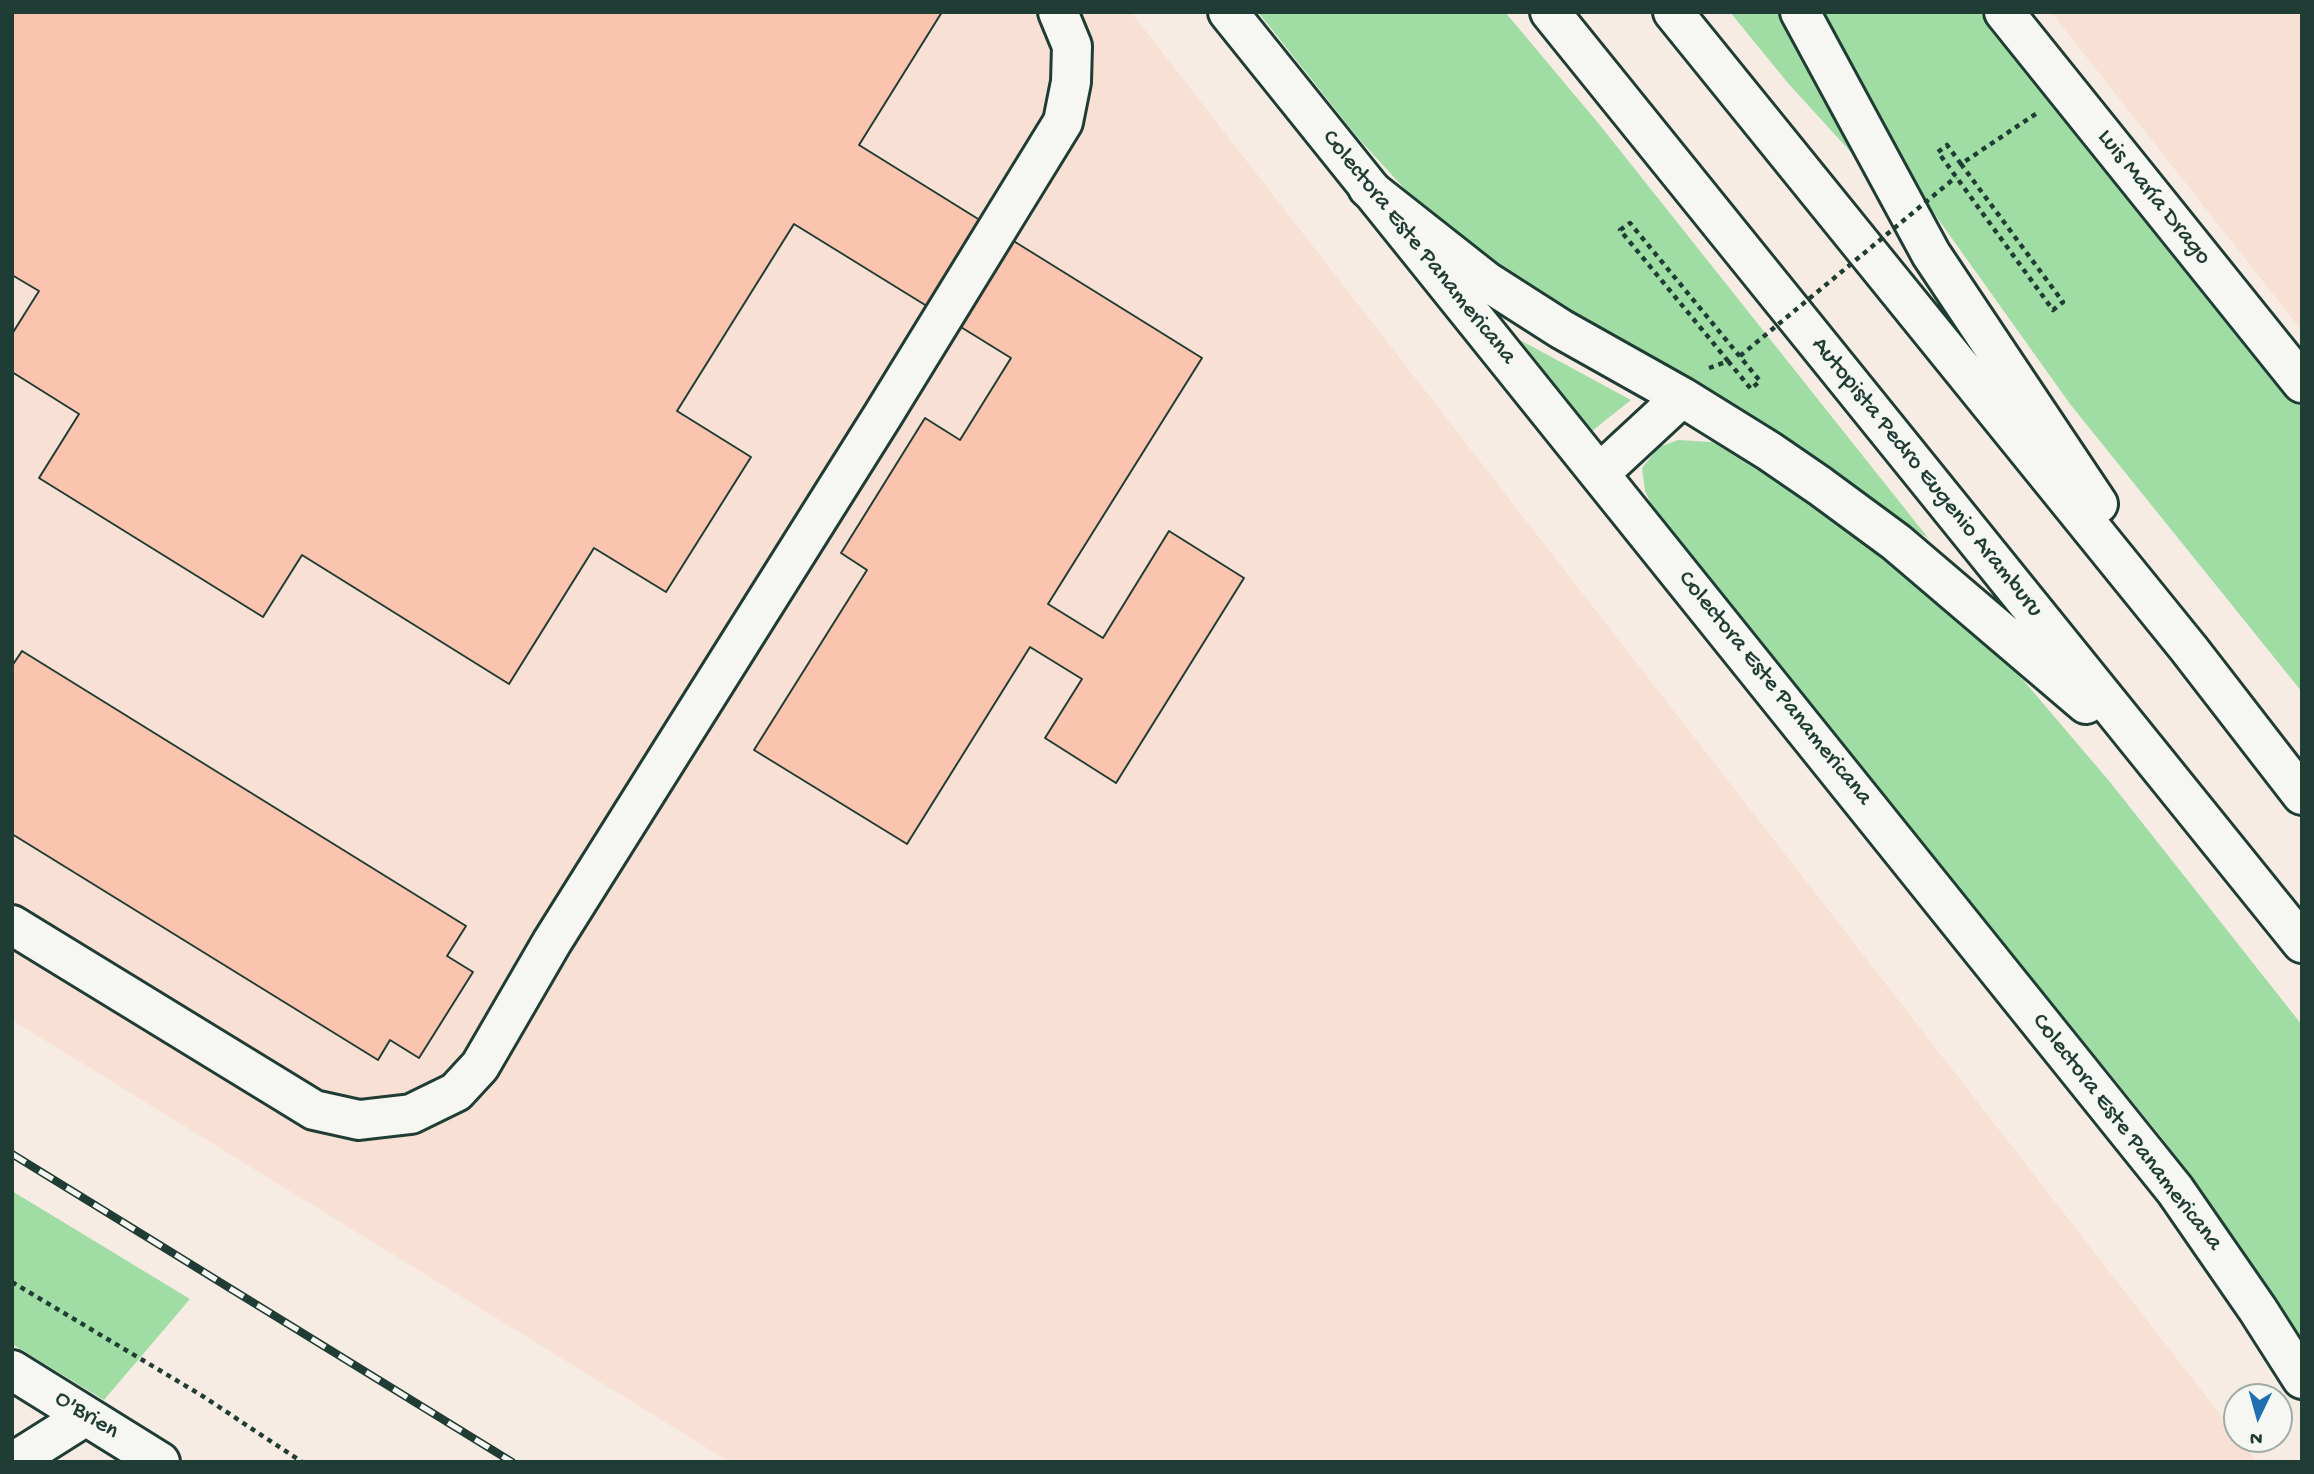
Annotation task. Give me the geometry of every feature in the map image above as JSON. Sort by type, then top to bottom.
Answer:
[{"type":"main road","points":[[12,925],[314,1110],[359,1120],[411,1114],[456,1092],[481,1066],[552,942],[883,415],[1063,122],[1071,82],[1072,46],[1058,12]]},
{"type":"main road","name":"Colectora Este Panamericana","points":[[1228,12],[2175,1190],[2302,1379]]},
{"type":"main road","name":"Autopista Pedro Eugenio Aramburu","points":[[1550,12],[2302,943]]},
{"type":"main road","points":[[1673,12],[2189,649],[2302,795]]},
{"type":"main road","points":[[1800,12],[1931,254],[2067,455],[2189,649],[2302,771]]},
{"type":"main road","name":"Luis María Drago","points":[[2004,12],[2302,383]]},
{"type":"main road","points":[[1368,188],[1486,281],[1561,329],[1693,383],[1769,451],[1896,542],[2158,766]]},
{"type":"main road","points":[[1600,473],[1693,383]]},
{"type":"main road","name":"O'Brien","points":[[12,1370],[160,1462]]},
{"type":"main road","points":[[13,1462],[86,1416]]},
{"type":"path","points":[[1961,164],[2068,92]]},
{"type":"path","points":[[1947,145],[1961,164],[2063,302],[2053,310],[1938,152],[1947,145]]},
{"type":"path","points":[[1740,356],[1956,177]]},
{"type":"path","points":[[1630,223],[1740,356],[1760,381],[1751,389],[1620,230],[1630,223]]},
{"type":"path","points":[[1693,383],[1728,361]]},
{"type":"path","points":[[12,1282],[201,1395],[302,1462]]},
{"type":"shaded area","points":[[12,12],[1131,12],[2223,1418],[2223,1453],[2250,1453],[2257,1462],[730,1462],[12,1020]]},
{"type":"shaded area","points":[[2051,12],[2302,12],[2302,331]]},
{"type":"green space","points":[[1258,12],[1505,12],[1599,124],[1929,539],[1734,407],[1501,273],[1425,211],[1358,138]]},
{"type":"green space","points":[[1730,12],[1784,12],[1868,171],[1787,82]]},
{"type":"green space","points":[[1817,12],[1979,12],[2148,225],[2302,408],[2302,692],[2070,404],[1911,181]]},
{"type":"green space","points":[[1520,340],[1631,400],[1592,431]]},
{"type":"green space","points":[[1678,440],[1712,442],[1795,490],[1955,611],[1989,640],[2110,782],[2302,1025],[2302,1340],[2281,1306],[2162,1138],[1657,516],[1645,491],[1642,468],[1659,447]]},
{"type":"green space","points":[[12,1191],[190,1299],[104,1400],[12,1344]]},
{"type":"building","points":[[12,12],[942,12],[859,145],[1202,358],[1048,604],[1103,638],[1169,531],[1244,578],[1116,783],[1045,738],[1082,679],[1030,647],[907,844],[754,750],[867,570],[841,553],[925,418],[960,440],[1011,358],[794,224],[677,411],[751,457],[666,592],[594,548],[509,684],[302,555],[263,617],[39,478],[79,414],[12,372],[12,334],[39,291],[12,275]]},
{"type":"building","points":[[22,651],[466,926],[447,956],[473,972],[419,1058],[390,1040],[378,1060],[12,834],[12,666]]},
{"type":"railway","points":[[12,1154],[512,1462]]}]
